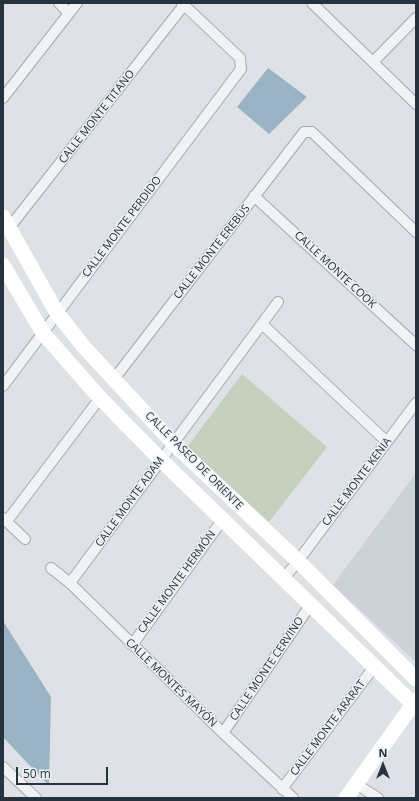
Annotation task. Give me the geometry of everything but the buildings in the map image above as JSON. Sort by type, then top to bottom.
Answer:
[{"type":"street","points":[[59,3],[69,13]]},
{"type":"street","points":[[3,98],[77,3]]},
{"type":"street","points":[[312,3],[416,104]]},
{"type":"street","name":"CALLE MONTE PERDIDO","points":[[3,386],[241,69],[242,65],[240,58],[183,4]]},
{"type":"street","name":"CALLE MONTE TITANO","points":[[6,223],[183,4]]},
{"type":"street","points":[[373,62],[416,18]]},
{"type":"street","name":"CALLE MONTE EREBUS","points":[[114,378],[300,135],[304,132],[312,132],[416,232]]},
{"type":"street","name":"CALLE MONTE COOK","points":[[254,196],[416,345]]},
{"type":"street","name":"CALLE PASEO DE ORIENTE","points":[[6,223],[57,313],[84,347],[173,443],[298,561],[416,679]]},
{"type":"street","name":"CALLE PASEO DE ORIENTE","points":[[3,265],[43,332],[100,398],[161,460],[374,667],[415,702]]},
{"type":"street","name":"CALLE MONTE ADAM","points":[[70,584],[278,302]]},
{"type":"street","points":[[262,324],[386,442]]},
{"type":"street","points":[[25,539],[5,519],[100,398]]},
{"type":"street","name":"CALLE MONTE KENIA","points":[[284,578],[416,403]]},
{"type":"street","name":"CALLE MONTE HERMÓN","points":[[132,645],[223,519]]},
{"type":"street","name":"CALLE MONTES MAYÓN","points":[[51,568],[70,584],[292,798]]},
{"type":"street","name":"CALLE MONTE CERVINO","points":[[223,733],[310,604]]},
{"type":"street","name":"CALLE MONTE ARARAT","points":[[282,789],[374,667]]},
{"type":"street","points":[[346,798],[415,702]]},
{"type":"street","points":[[3,767],[36,798]]},
{"type":"street","points":[[356,784],[378,798]]},
{"type":"shaded area","points":[[416,473],[416,662],[333,585]]},
{"type":"green space","points":[[242,374],[327,447],[269,522],[187,447]]},
{"type":"water","points":[[268,68],[307,97],[269,134],[237,107]]},
{"type":"water","points":[[3,621],[51,697],[49,786],[3,737]]}]
